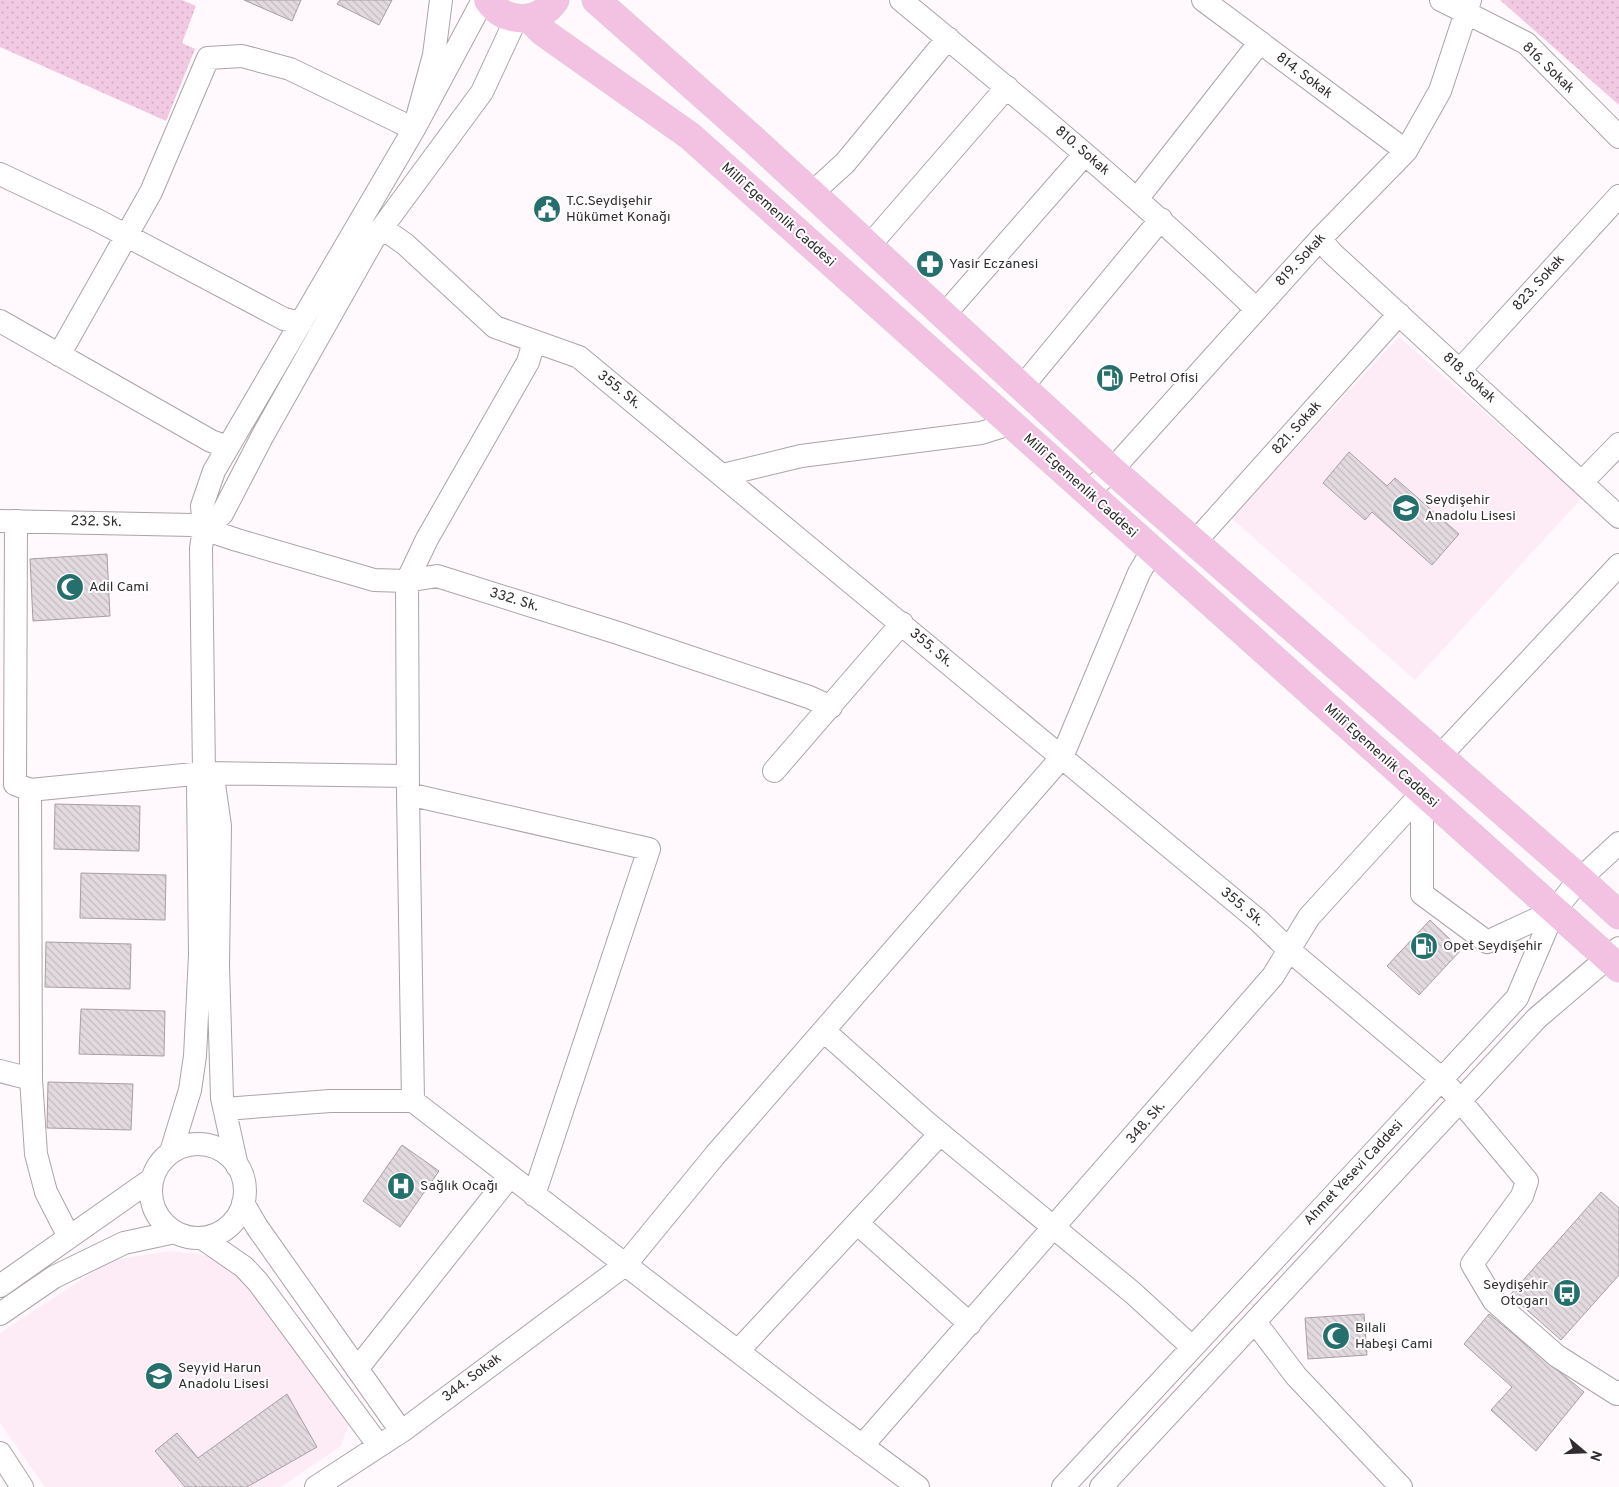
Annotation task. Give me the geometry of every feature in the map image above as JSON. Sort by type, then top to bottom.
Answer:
[{"type":"main road","name":"Millî Egemenlik Caddesi","points":[[488,0],[503,15],[522,18],[543,32],[690,136],[1554,911],[1615,958]]},
{"type":"main road","points":[[522,18],[541,14],[555,0]]},
{"type":"main road","points":[[596,0],[812,193],[1112,470],[1580,878],[1619,915]]},
{"type":"street","points":[[414,129],[434,55],[441,0]]},
{"type":"street","points":[[171,1152],[190,1090],[195,1056],[200,956],[198,786],[204,773],[201,548],[198,527],[202,506],[214,471],[414,129],[483,0]]},
{"type":"street","name":"810. Sokak","points":[[901,0],[1137,198],[1256,309]]},
{"type":"street","name":"814. Sokak","points":[[1203,0],[1406,151]]},
{"type":"street","name":"816. Sokak","points":[[1441,0],[1469,6],[1526,43],[1619,137]]},
{"type":"street","name":"819. Sokak","points":[[1087,493],[1112,470],[1320,239],[1406,151],[1440,91],[1469,6]]},
{"type":"street","points":[[198,527],[222,514],[268,426],[382,228],[482,92],[522,18]]},
{"type":"street","points":[[812,193],[845,163],[948,38]]},
{"type":"street","points":[[1137,198],[1260,42]]},
{"type":"street","points":[[59,355],[150,192],[208,58],[242,56],[290,69],[414,129]]},
{"type":"street","points":[[869,246],[1007,87]]},
{"type":"street","points":[[944,315],[1085,154]]},
{"type":"street","points":[[0,174],[126,235],[284,319],[301,323]]},
{"type":"street","name":"823. Sokak","points":[[1460,370],[1619,196]]},
{"type":"street","points":[[1022,387],[1161,219]]},
{"type":"street","name":"355. Sk.","points":[[382,228],[405,244],[495,327],[579,357],[902,623],[1258,921],[1289,950],[1442,1079],[1526,1181],[1522,1196],[1472,1264],[1494,1300],[1557,1356],[1617,1394],[1619,1392]]},
{"type":"street","name":"818. Sokak","points":[[1320,239],[1332,253],[1619,517]]},
{"type":"street","name":"821. Sokak","points":[[1195,542],[1399,314]]},
{"type":"street","points":[[0,321],[210,442],[228,447]]},
{"type":"street","points":[[413,1101],[407,581],[427,539],[528,362],[534,342]]},
{"type":"street","points":[[723,475],[801,456],[981,433],[1010,424]]},
{"type":"street","points":[[1582,482],[1619,444]]},
{"type":"street","points":[[8,521],[15,786],[30,1079],[36,1154],[46,1192],[69,1237]]},
{"type":"street","name":"232. Sk.","points":[[8,521],[198,527]]},
{"type":"street","name":"332. Sk.","points":[[198,527],[374,580],[407,581],[438,576],[627,636],[809,697],[831,707]]},
{"type":"street","name":"344. Sokak","points":[[316,1487],[401,1431],[625,1265],[716,1154],[1062,758],[1139,573],[1152,551]]},
{"type":"street","points":[[1440,756],[1619,565]]},
{"type":"street","points":[[774,771],[902,623]]},
{"type":"street","points":[[204,773],[214,784],[220,826],[218,964],[222,1098],[237,1166],[244,1184],[243,1202],[235,1220],[212,1236],[193,1238],[175,1232],[160,1220],[155,1212],[151,1193],[152,1179],[158,1166],[171,1152],[188,1145],[207,1145],[224,1152],[237,1166]]},
{"type":"street","points":[[15,786],[204,773],[408,785],[649,849],[534,1195]]},
{"type":"street","points":[[1422,793],[1422,894],[1487,942],[1554,911]]},
{"type":"street","name":"348. Sk.","points":[[862,1446],[1273,976],[1308,917],[1422,793]]},
{"type":"street","name":"Ahmet Yesevi Caddesi","points":[[1063,1487],[1517,998],[1554,911],[1580,878],[1619,843]]},
{"type":"street","name":"Ahmet Yesevi Caddesi","points":[[1101,1487],[1537,1018],[1615,958]]},
{"type":"street","points":[[824,1031],[940,1134],[1133,1293],[1192,1348]]},
{"type":"street","points":[[0,1071],[30,1079]]},
{"type":"street","points":[[225,1109],[330,1101],[413,1101],[738,1352],[918,1487]]},
{"type":"street","points":[[738,1352],[940,1134]]},
{"type":"street","points":[[357,1369],[510,1176]]},
{"type":"street","points":[[0,1286],[152,1179]]},
{"type":"street","points":[[243,1202],[256,1227],[401,1431]]},
{"type":"street","points":[[857,1223],[970,1324]]},
{"type":"street","points":[[0,1314],[54,1277],[124,1243],[175,1232]]},
{"type":"street","points":[[202,1238],[244,1267],[258,1282],[379,1446]]},
{"type":"street","points":[[1254,1322],[1296,1376],[1401,1487]]},
{"type":"street","points":[[0,1453],[22,1487]]},
{"type":"shaded area","points":[[0,0],[182,0],[196,6],[182,43],[195,49],[166,121],[0,47]]},
{"type":"shaded area","points":[[1500,0],[1619,0],[1619,105]]},
{"type":"shaded area","name":"Seydişehir Anadolu Lisesi","points":[[1399,337],[1582,498],[1415,680],[1231,518]]},
{"type":"shaded area","name":"Seyyid Harun Anadolu Lisesi","points":[[170,1251],[218,1257],[253,1287],[350,1420],[341,1446],[281,1487],[45,1487],[0,1423],[0,1333],[112,1260]]},
{"type":"building","points":[[244,0],[301,0],[292,21]]},
{"type":"building","points":[[340,0],[392,0],[379,25],[337,4]]},
{"type":"building","points":[[1349,452],[1387,486],[1395,478],[1459,534],[1432,565],[1372,512],[1365,520],[1323,483]]},
{"type":"building","name":"Adil Cami","points":[[107,554],[110,616],[33,621],[30,559]]},
{"type":"building","points":[[55,804],[140,806],[139,851],[54,849]]},
{"type":"building","points":[[81,873],[166,875],[165,920],[80,918]]},
{"type":"building","points":[[1430,920],[1461,950],[1419,995],[1387,966]]},
{"type":"building","points":[[46,942],[131,944],[130,989],[45,987]]},
{"type":"building","points":[[81,1009],[165,1011],[164,1056],[79,1054]]},
{"type":"building","points":[[48,1082],[133,1084],[131,1130],[47,1128]]},
{"type":"building","name":"Sağlık Ocağı","points":[[402,1145],[439,1171],[400,1227],[363,1201]]},
{"type":"building","points":[[1601,1192],[1619,1208],[1619,1275],[1561,1340],[1510,1295]]},
{"type":"building","name":"Bilali Habeşi Cami","points":[[1364,1314],[1367,1355],[1308,1359],[1305,1318]]},
{"type":"building","points":[[1489,1314],[1584,1392],[1536,1451],[1491,1410],[1512,1387],[1464,1344]]},
{"type":"building","name":"Seyyid Harun Anadolu Lisesi","points":[[287,1394],[317,1447],[247,1487],[185,1487],[155,1451],[177,1433],[198,1458]]},
{"type":"place","name":"T.C.Seydişehir Hükümet Konağı","points":[[547,209]]},
{"type":"place","name":"Yasir Eczanesi","points":[[930,264]]},
{"type":"place","name":"Petrol Ofisi","points":[[1110,378]]},
{"type":"place","name":"Seydişehir Anadolu Lisesi","points":[[1406,508]]},
{"type":"place","name":"Adil Cami","points":[[70,587]]},
{"type":"place","name":"Opet Seydişehir","points":[[1424,946]]},
{"type":"place","name":"Sağlık Ocağı","points":[[401,1186]]},
{"type":"place","name":"Seydişehir Otogarı","points":[[1567,1293]]},
{"type":"place","name":"Bilali Habeşi Cami","points":[[1336,1336]]},
{"type":"place","name":"Seyyid Harun Anadolu Lisesi","points":[[159,1376]]}]
